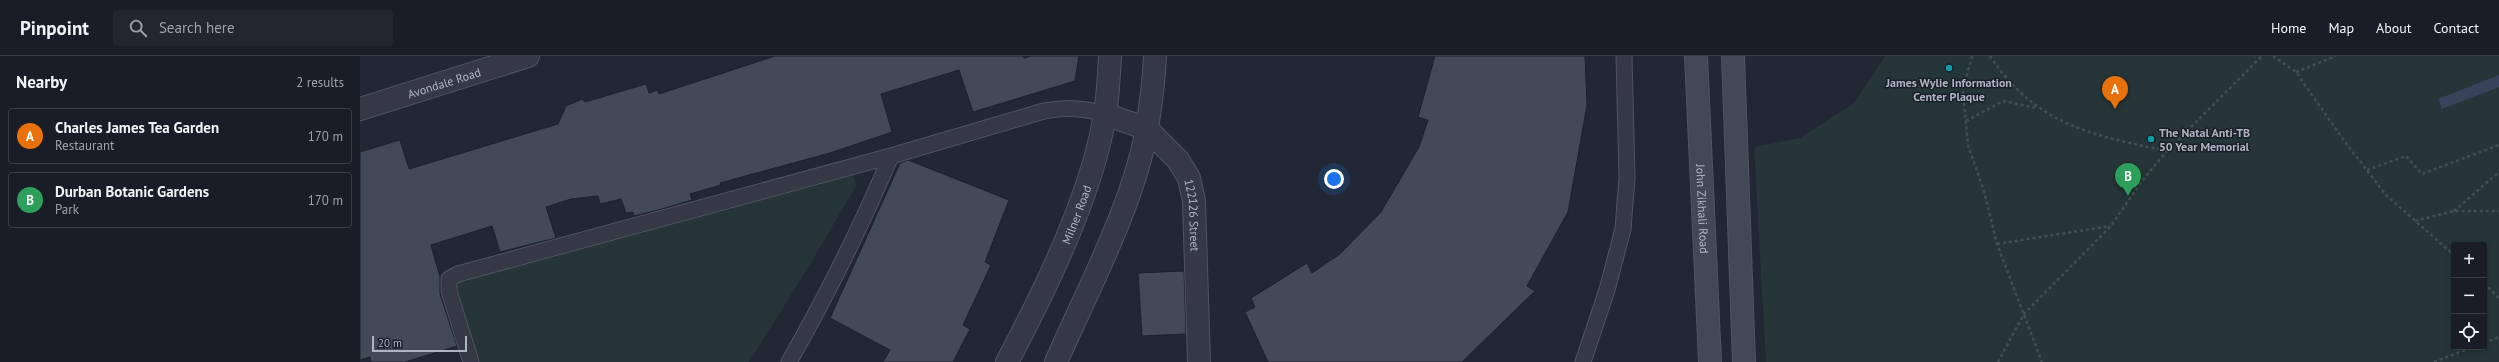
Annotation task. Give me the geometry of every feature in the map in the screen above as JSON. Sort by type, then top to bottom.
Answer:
[{"type":"main road","name":"John Zikhali Road","points":[[1696,56],[1710,362]]},
{"type":"main road","points":[[1733,56],[1744,362]]},
{"type":"street","name":"Avondale Road","points":[[360,109],[528,56]]},
{"type":"street","name":"Milner Road","points":[[1007,362],[1060,252],[1088,182],[1105,114],[1110,56]]},
{"type":"street","points":[[1056,362],[1117,223],[1136,171],[1147,129],[1155,56]]},
{"type":"street","name":"122126 Street","points":[[1105,114],[1147,129],[1178,160],[1189,178],[1194,201],[1199,362]]},
{"type":"lane","points":[[1583,362],[1607,290],[1623,230],[1627,178],[1624,56]]},
{"type":"lane","points":[[471,362],[449,291],[449,279],[453,276],[891,156],[1044,111],[1065,108],[1082,108],[1105,114]]},
{"type":"lane","points":[[789,362],[819,308],[852,243],[891,156]]},
{"type":"path","points":[[1972,56],[1963,90],[1968,145],[1984,191],[1997,244],[2042,362]]},
{"type":"path","points":[[1990,56],[1999,70],[2037,108],[2074,128],[2111,139],[2167,151]]},
{"type":"path","points":[[1998,362],[2024,314],[2111,226],[2141,182],[2167,151],[2262,56]]},
{"type":"path","points":[[2272,56],[2296,72],[2386,195],[2414,221],[2451,252]]},
{"type":"path","points":[[2296,72],[2336,56]]},
{"type":"path","points":[[1966,121],[2002,101],[2037,108]]},
{"type":"path","points":[[2367,170],[2406,156],[2422,174],[2499,144]]},
{"type":"path","points":[[2454,211],[2499,172]]},
{"type":"path","points":[[2414,221],[2454,211],[2499,211]]},
{"type":"path","points":[[1997,244],[2111,226]]},
{"type":"path","points":[[2487,286],[2499,298]]},
{"type":"path","points":[[2487,342],[2499,337]]},
{"type":"path","points":[[2434,362],[2465,350]]},
{"type":"shaded area","points":[[1885,56],[2499,56],[2499,362],[1766,362],[1754,147],[1800,138],[1854,103]]},
{"type":"shaded area","points":[[847,165],[857,184],[811,263],[749,362],[480,362],[443,273]]},
{"type":"water","points":[[2499,75],[2499,87],[2442,109],[2438,99]]},
{"type":"building","points":[[775,56],[1023,56],[1024,58],[1031,56],[1079,56],[1075,81],[973,112],[959,70],[881,94],[892,132],[830,153],[720,183],[721,185],[690,194],[692,200],[662,209],[634,216],[633,212],[626,213],[621,199],[600,204],[598,196],[571,199],[546,207],[556,238],[500,252],[492,226],[431,245],[440,277],[440,294],[457,346],[405,362],[371,362],[370,357],[360,360],[360,152],[400,140],[409,169],[558,124],[566,106],[582,99],[585,102],[646,84],[649,93],[658,90],[659,94]]},
{"type":"building","points":[[1435,56],[1585,56],[1587,105],[1568,212],[1527,286],[1535,291],[1462,362],[1268,362],[1245,312],[1255,307],[1251,298],[1307,263],[1312,273],[1340,254],[1381,212],[1419,147],[1428,120],[1418,117]]},
{"type":"building","points":[[908,160],[1009,200],[985,262],[991,265],[963,325],[970,329],[953,362],[883,362],[890,350],[830,318],[900,163]]},
{"type":"building","points":[[1184,271],[1186,334],[1142,336],[1138,273]]},
{"type":"place","name":"James Wylie Information Center Plaque","points":[[1949,68]]},
{"type":"place","name":"Charles James Tea Garden","points":[[2115,109]]},
{"type":"place","name":"The Natal Anti-TB 50 Year Memorial","points":[[2151,139]]},
{"type":"place","name":"Durban Botanic Gardens","points":[[2128,196]]}]
